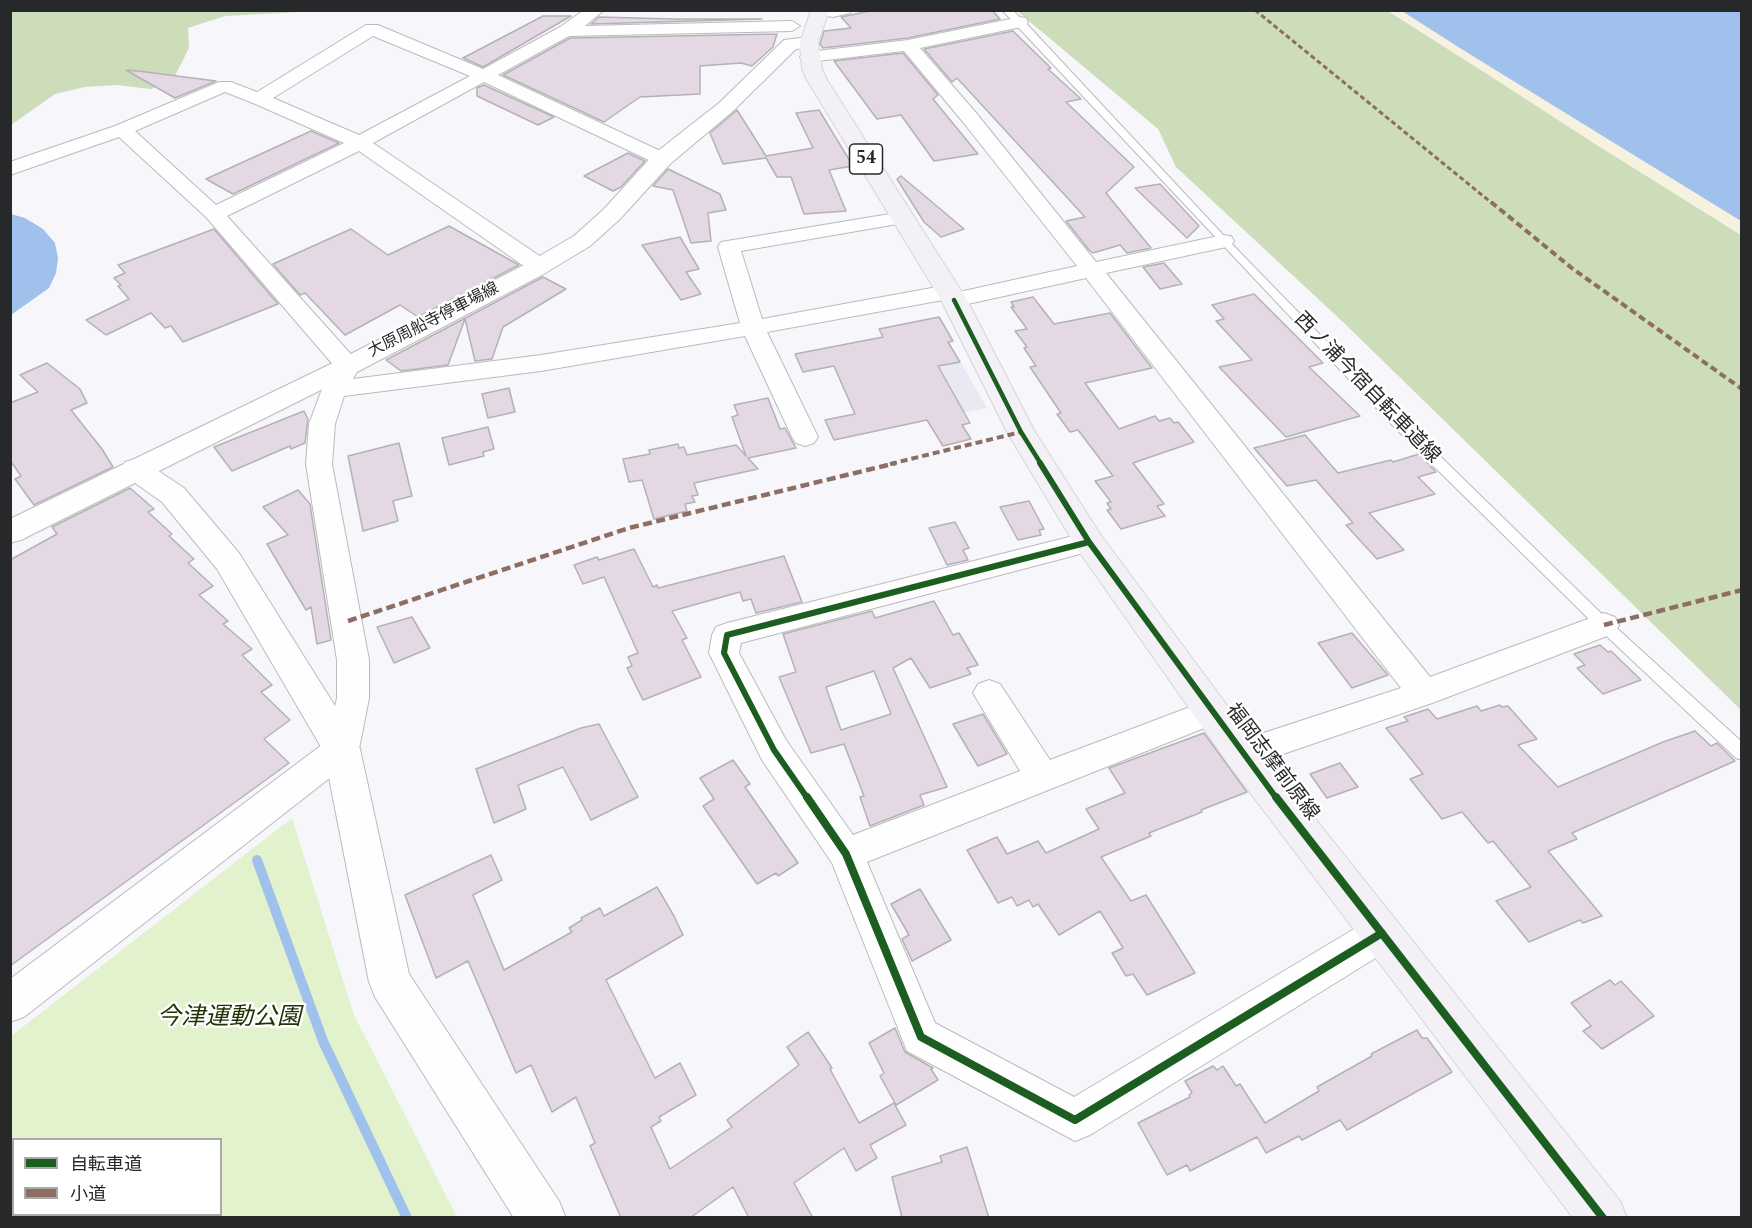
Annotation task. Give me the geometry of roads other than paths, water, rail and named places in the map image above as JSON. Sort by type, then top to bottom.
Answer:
[{"type":"main road","name":"大原周船寺停車場線","points":[[10,532],[135,469],[341,377],[582,241],[612,214],[662,159],[726,107],[807,26]]},
{"type":"main road","name":"福岡志摩前原線","points":[[807,26],[817,80],[951,296],[1021,432],[1089,542],[1242,754],[1603,1218]]},
{"type":"main road","points":[[135,469],[172,495],[228,561],[342,749],[390,982],[542,1218]]},
{"type":"street","points":[[214,214],[360,143],[566,31],[596,10]]},
{"type":"street","points":[[807,26],[833,12],[844,10]]},
{"type":"street","points":[[566,31],[807,26],[908,45],[1020,22]]},
{"type":"street","points":[[258,99],[372,29],[483,75],[662,159]]},
{"type":"street","points":[[908,45],[970,118],[1092,271],[1424,693]]},
{"type":"street","points":[[10,169],[122,130],[225,86],[360,143],[539,266]]},
{"type":"street","points":[[122,130],[214,214],[341,377]]},
{"type":"street","points":[[805,437],[753,328],[729,247],[902,218]]},
{"type":"street","points":[[341,377],[541,363],[1092,271],[1222,241]]},
{"type":"street","points":[[10,1003],[342,749],[353,698],[353,660],[319,464],[322,424],[341,377]]},
{"type":"street","points":[[1089,542],[727,635],[724,653],[774,750],[846,854],[921,1037],[1075,1120],[1382,933]]},
{"type":"street","points":[[1242,754],[1424,693],[1604,625]]},
{"type":"street","points":[[990,693],[1043,778]]},
{"type":"street","points":[[846,854],[1211,712]]},
{"type":"lane","name":"西ノ浦今宿自転車道線","points":[[1006,10],[1020,22],[1222,241],[1397,422],[1604,625],[1742,753]]},
{"type":"water","points":[[1402,11],[1741,11],[1741,221],[1463,50]]},
{"type":"water","points":[[11,214],[25,218],[43,229],[55,243],[58,258],[56,273],[49,288],[11,315]]},
{"type":"waterway","points":[[257,860],[323,1041],[407,1218]]},
{"type":"park label","name":"今津運動公園","points":[[229,1019]]}]
